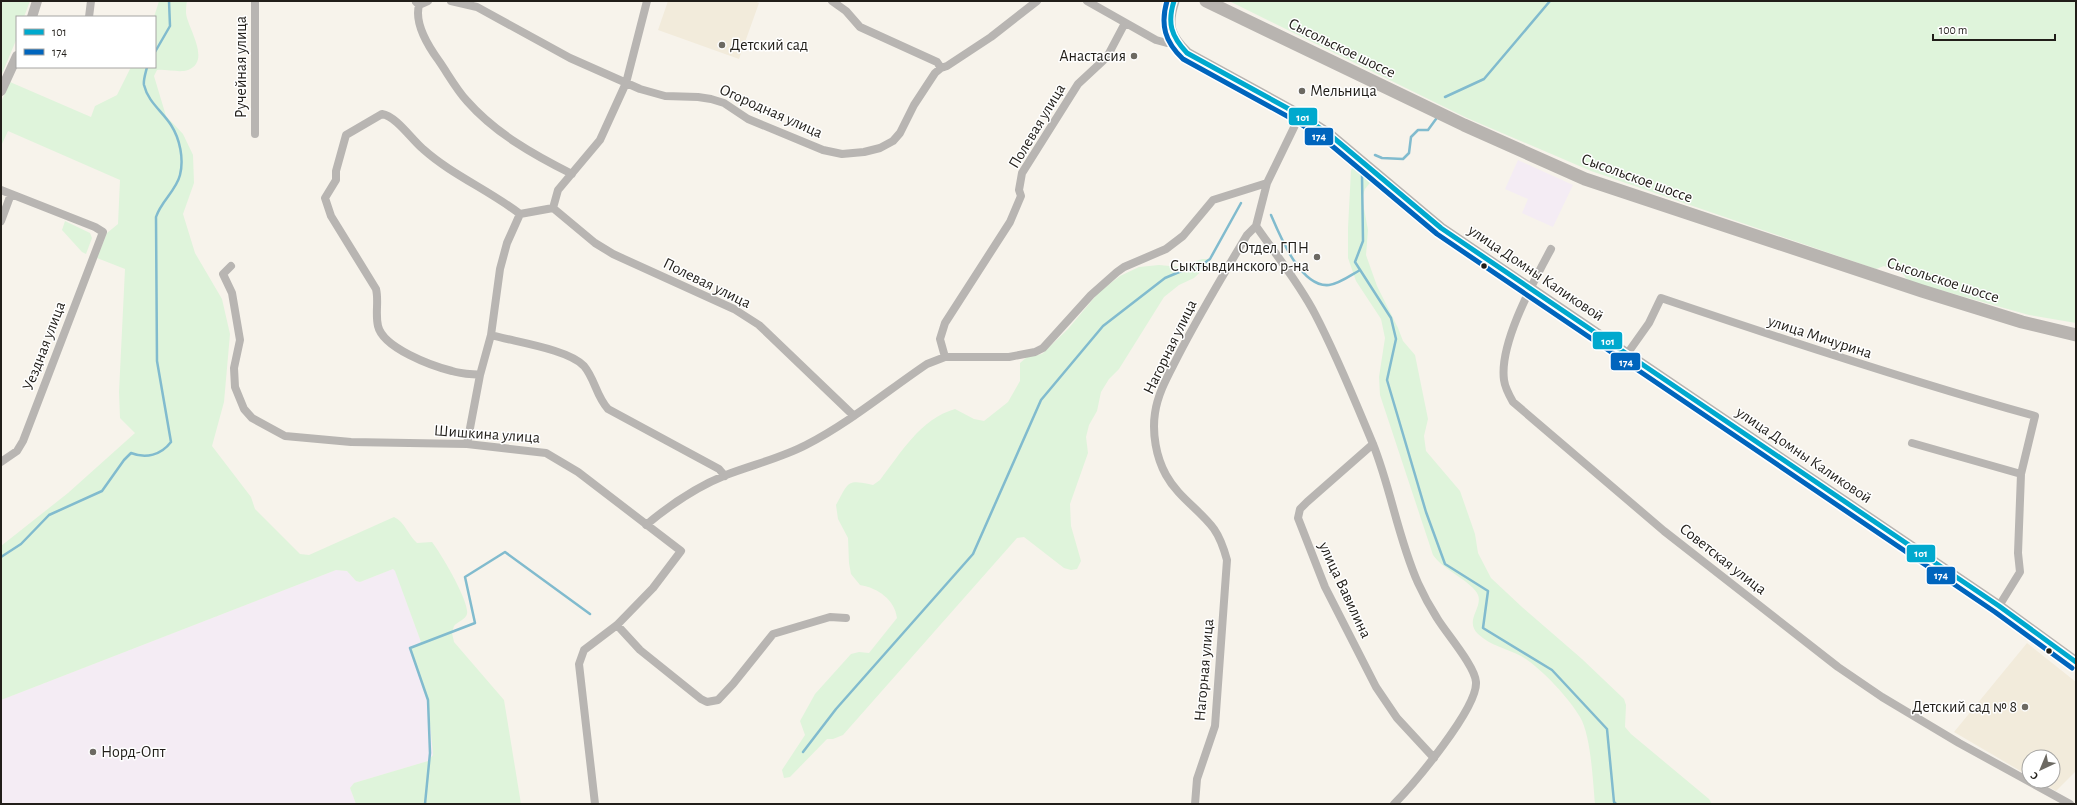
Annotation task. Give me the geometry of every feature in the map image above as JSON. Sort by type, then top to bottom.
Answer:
[{"type":"highway","name":"Сысольское шоссе","points":[[1206,1],[1464,125],[1585,179],[1922,291],[2022,322],[2076,335]]},
{"type":"main road","points":[[1174,1],[1170,15],[1169,27],[1175,41]]},
{"type":"main road","name":"улица Домны Каликовой","points":[[1175,41],[1187,53],[1300,115],[1330,134],[1441,228],[1999,606],[2076,662]]},
{"type":"street","points":[[32,16],[37,1]]},
{"type":"street","points":[[89,16],[91,1]]},
{"type":"street","name":"Ручейная улица","points":[[255,1],[255,134]]},
{"type":"street","points":[[428,1],[418,3],[418,11],[426,43],[466,101],[494,126],[536,156],[572,174]]},
{"type":"street","name":"Огородная улица","points":[[451,1],[477,7],[570,58],[626,82],[665,96],[698,97],[724,103],[748,120],[823,150],[842,154],[864,152],[880,148],[893,141],[900,133],[914,105],[941,68],[947,66],[991,37],[1037,1]]},
{"type":"street","points":[[480,375],[454,372],[428,364],[404,352],[385,338],[378,326],[379,298],[376,288],[331,216],[325,198],[336,180],[336,171],[346,135],[382,114],[389,115],[395,119],[406,133],[442,165],[520,214],[553,208],[558,190],[600,140],[626,82],[647,1]]},
{"type":"street","points":[[832,1],[846,11],[860,27],[937,62],[941,68]]},
{"type":"street","points":[[1087,1],[1156,40],[1167,43],[1175,41]]},
{"type":"street","name":"Полевая улица","points":[[945,357],[940,339],[945,323],[1010,222],[1021,196],[1019,190],[1022,173],[1078,84],[1107,57],[1125,23]]},
{"type":"street","points":[[1,91],[16,58]]},
{"type":"street","name":"Нагорная улица","points":[[1195,804],[1197,779],[1215,726],[1227,560],[1222,542],[1213,528],[1178,492],[1166,475],[1158,458],[1154,435],[1155,412],[1162,388],[1194,324],[1247,235],[1256,226],[1267,183],[1300,115]]},
{"type":"street","points":[[646,525],[670,505],[696,490],[725,476],[804,446],[854,416],[917,371],[945,357],[1009,357],[1035,352],[1043,348],[1091,295],[1117,272],[1124,267],[1166,249],[1183,236],[1213,200],[1267,183]]},
{"type":"street","points":[[1,190],[11,194],[1,221]]},
{"type":"street","name":"Уездная улица","points":[[1,462],[17,451],[23,441],[103,232],[11,194]]},
{"type":"street","name":"Полевая улица","points":[[553,208],[595,242],[613,254],[734,309],[759,325],[854,416]]},
{"type":"street","points":[[467,444],[480,375],[491,335],[500,269],[507,243],[520,214]]},
{"type":"street","points":[[1256,226],[1315,314],[1373,444],[1389,489],[1404,546],[1418,584],[1436,617],[1473,671],[1476,682],[1475,693],[1471,702],[1434,758],[1408,791],[1394,804]]},
{"type":"street","name":"Советская улица","points":[[1551,249],[1530,288],[1511,336],[1504,362],[1504,380],[1513,402],[1664,531],[1838,667],[1882,697],[1959,743],[2070,804]]},
{"type":"street","name":"Шишкина улица","points":[[231,266],[223,274],[232,293],[240,340],[234,368],[235,387],[244,409],[252,418],[286,436],[351,442],[467,444],[546,453],[578,472],[681,551],[653,588],[617,625],[584,650],[580,664],[595,804]]},
{"type":"street","name":"улица Мичурина","points":[[1627,354],[1649,323],[1661,298],[1843,360],[2035,416],[2021,474]]},
{"type":"street","points":[[491,335],[570,356],[583,366],[592,378],[600,400],[608,409],[719,469],[725,476]]},
{"type":"street","points":[[1912,443],[2021,474],[2018,553],[2020,572],[1999,606]]},
{"type":"street","name":"улица Вавилина","points":[[1373,444],[1307,502],[1300,509],[1298,518],[1325,587],[1376,687],[1397,718],[1434,758]]},
{"type":"street","points":[[617,625],[640,650],[701,699],[707,702],[718,700],[734,684],[773,634],[830,617],[846,618]]},
{"type":"shaded area","name":"Детский сад","points":[[668,1],[754,1],[759,3],[739,59],[658,30]]},
{"type":"shaded area","points":[[1518,160],[1573,185],[1553,227],[1522,213],[1528,199],[1505,189]]},
{"type":"shaded area","points":[[393,569],[395,570],[421,642],[411,647],[410,650],[428,702],[433,755],[428,761],[354,783],[350,788],[356,804],[1,804],[1,700],[336,570],[347,571],[356,581],[360,582]]},
{"type":"shaded area","name":"Детский сад № 8","points":[[2027,643],[2076,682],[2076,771],[2061,786],[2061,749],[2021,749],[2021,771],[1954,732]]},
{"type":"green space","points":[[1,1],[30,1],[24,16],[16,16],[16,40],[1,76]]},
{"type":"green space","points":[[159,1],[187,1],[187,19],[198,52],[198,59],[195,66],[188,70],[157,70],[154,76],[166,116],[183,134],[193,155],[194,183],[183,214],[195,253],[222,299],[230,334],[224,402],[212,446],[251,497],[255,509],[300,554],[309,555],[394,517],[404,525],[417,543],[432,542],[454,577],[467,608],[466,616],[454,626],[452,633],[454,642],[504,700],[521,804],[356,804],[350,788],[354,783],[428,761],[433,755],[428,702],[410,650],[411,647],[421,642],[393,569],[360,582],[356,581],[347,571],[336,570],[1,700],[1,546],[68,493],[135,433],[120,418],[119,392],[125,269],[97,258],[107,233],[118,224],[120,180],[8,131],[1,146],[1,102],[10,82],[91,117],[95,106],[117,95],[130,68],[156,68],[156,16],[154,16]]},
{"type":"green space","points":[[1229,1],[2076,1],[2076,323],[2029,315],[1908,281],[1903,274],[1884,266],[1876,269],[1591,171],[1467,118]]},
{"type":"green space","points":[[1355,164],[1373,179],[1365,189],[1362,198],[1368,230],[1366,255],[1377,286],[1403,341],[1415,355],[1428,419],[1424,436],[1426,451],[1460,491],[1475,534],[1478,553],[1491,578],[1582,659],[1624,699],[1626,705],[1625,727],[1631,734],[1709,799],[1712,804],[1595,804],[1591,759],[1587,735],[1584,725],[1575,709],[1554,684],[1529,661],[1515,653],[1493,644],[1483,638],[1474,629],[1473,619],[1478,605],[1478,595],[1470,585],[1444,566],[1433,555],[1380,395],[1379,377],[1385,338],[1381,319],[1356,281],[1348,258],[1351,170]]},
{"type":"green space","points":[[65,221],[90,233],[92,238],[86,254],[82,252],[62,230]]},
{"type":"green space","points":[[1202,259],[1210,259],[1210,263],[1194,278],[1179,285],[1164,297],[1119,369],[1109,379],[1101,392],[1097,411],[1089,425],[1086,437],[1088,453],[1070,504],[1071,526],[1081,561],[1077,569],[1071,570],[1064,568],[1024,537],[1017,538],[843,735],[833,739],[827,739],[790,777],[784,778],[782,770],[805,735],[800,721],[815,694],[851,654],[859,652],[869,653],[897,618],[896,612],[889,600],[879,592],[860,585],[851,574],[848,538],[838,519],[836,505],[846,487],[849,484],[858,482],[873,485],[880,480],[912,438],[931,421],[943,414],[955,409],[974,419],[984,421],[1008,402],[1020,381],[1020,363],[1027,357],[1042,354],[1068,329],[1099,292],[1120,276],[1139,267],[1159,265],[1180,267]]},
{"type":"waterway","points":[[156,50],[170,26],[169,1]]},
{"type":"waterway","points":[[1445,97],[1484,79],[1550,1]]},
{"type":"waterway","points":[[1,557],[21,544],[49,515],[102,491],[124,460],[131,453],[142,456],[153,455],[163,450],[171,442],[157,361],[156,217],[161,206],[178,181],[182,162],[177,136],[171,125],[146,91],[144,78],[147,68]]},
{"type":"waterway","points":[[1375,155],[1382,158],[1403,159],[1409,153],[1411,137],[1418,130],[1428,130],[1436,119]]},
{"type":"waterway","points":[[1362,175],[1363,241],[1355,262],[1391,318],[1396,339],[1387,380],[1426,512],[1445,564],[1488,591],[1483,628],[1552,670],[1607,729],[1614,802],[1616,804]]},
{"type":"waterway","points":[[803,752],[836,709],[973,554],[1041,400],[1103,326],[1165,278],[1184,270],[1195,270],[1210,259],[1241,203]]},
{"type":"waterway","points":[[1271,215],[1293,259],[1309,278],[1319,284],[1329,285],[1341,281],[1360,270]]},
{"type":"waterway","points":[[425,804],[430,753],[428,700],[410,648],[475,623],[465,577],[505,552],[590,614]]},
{"type":"transit line","name":"174","points":[[1167,1],[1164,18],[1166,33],[1168,40],[1183,59],[1296,121],[1325,140],[1437,234],[1995,612],[2072,668]]},
{"type":"transit line","name":"101","points":[[1174,1],[1171,16],[1172,29],[1177,41],[1187,53],[1300,115],[1329,134],[1441,228],[1999,606],[2076,662]]},
{"type":"place","name":"Детский сад","points":[[722,45]]},
{"type":"place","name":"Анастасия","points":[[1134,56]]},
{"type":"place","name":"Мельница","points":[[1302,91]]},
{"type":"place","name":"Отдел ГПН Сыктывдинского р-на","points":[[1317,257]]},
{"type":"place","name":"Детский сад № 8","points":[[2025,707]]},
{"type":"place","name":"Норд-Опт","points":[[93,752]]}]
